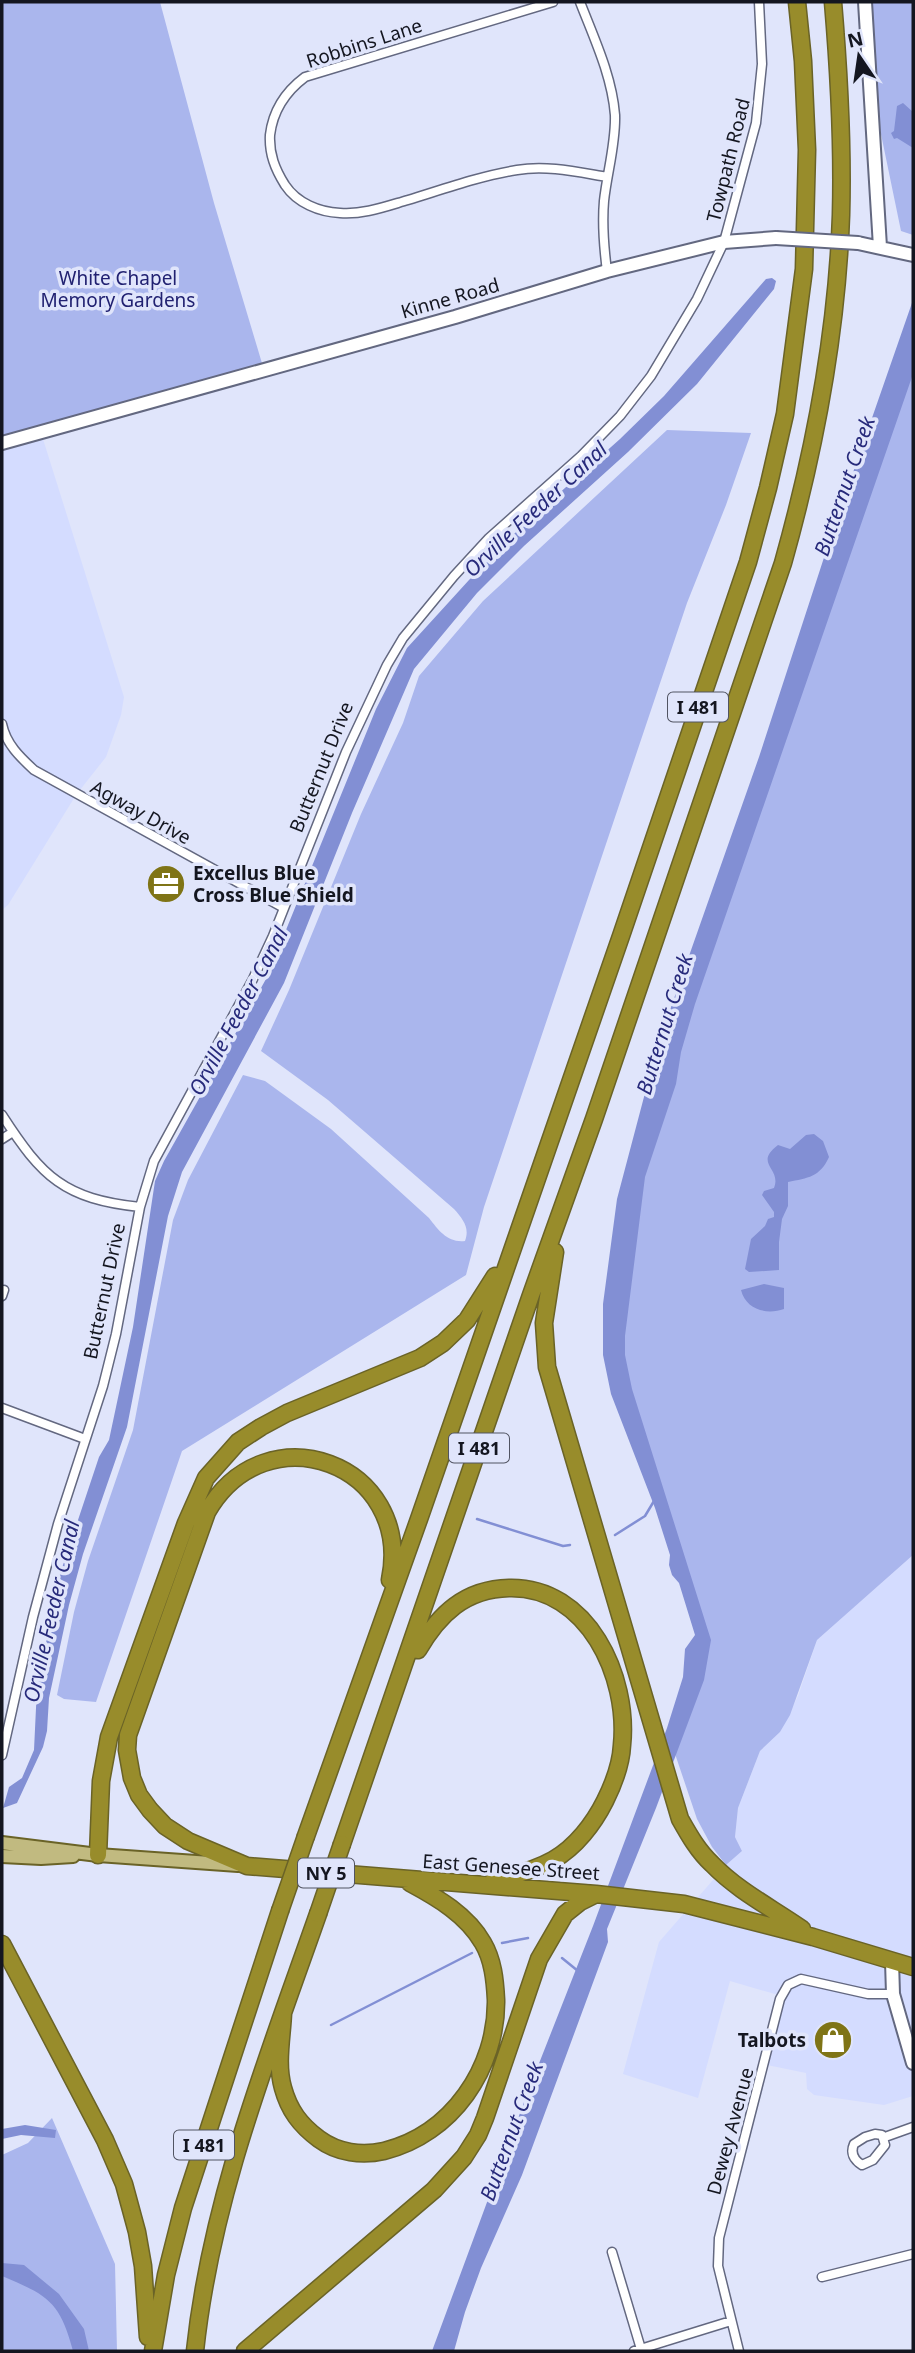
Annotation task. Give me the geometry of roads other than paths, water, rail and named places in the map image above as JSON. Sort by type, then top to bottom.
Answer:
[{"type":"highway","name":"I 481","points":[[151,2351],[166,2274],[183,2208],[280,1912],[621,936],[748,562],[787,402],[804,269],[807,150],[797,2]]},
{"type":"highway","name":"I 481","points":[[195,2351],[211,2246],[230,2171],[783,563],[812,448],[828,362],[841,217],[842,136],[833,2]]},
{"type":"highway","points":[[561,1214],[546,1304],[547,1367],[673,1798],[693,1842],[711,1864],[734,1884],[813,1937]]},
{"type":"highway","points":[[98,1855],[101,1781],[109,1737],[195,1498],[206,1478],[238,1443],[261,1427],[286,1413],[420,1357],[443,1343],[475,1309],[512,1247]]},
{"type":"highway","points":[[247,1866],[188,1841],[165,1826],[139,1795],[132,1778],[127,1750],[128,1735],[135,1712],[201,1527],[214,1499],[226,1484],[257,1464],[290,1457],[311,1458],[335,1465],[362,1482],[383,1511],[391,1532],[393,1548],[393,1565],[379,1630]]},
{"type":"highway","points":[[399,1682],[427,1634],[447,1609],[470,1595],[495,1588],[542,1592],[560,1601],[588,1625],[610,1664],[623,1719],[622,1744],[619,1767],[601,1809],[585,1832],[552,1861],[479,1885]]},
{"type":"highway","name":"East Genesee Street","points":[[247,1866],[596,1894],[684,1904],[813,1937],[913,1967]]},
{"type":"highway","points":[[283,2013],[280,2068],[282,2086],[289,2106],[299,2122],[326,2144],[349,2152],[372,2154],[394,2148],[435,2127],[461,2102],[474,2083],[490,2046],[496,2013],[493,1969],[484,1944],[469,1923],[438,1898],[405,1880]]},
{"type":"highway","points":[[245,2351],[434,2190],[464,2157],[485,2118],[539,1959],[565,1914],[596,1894]]},
{"type":"highway","points":[[2,1944],[105,2140],[124,2184],[144,2266],[151,2351]]},
{"type":"main road","name":"East Genesee Street","points":[[2,1843],[98,1855],[247,1866]]},
{"type":"main road","name":"East Genesee Street","points":[[2,1856],[41,1858],[98,1855]]},
{"type":"street","name":"Robbins Lane","points":[[553,2],[304,77],[281,101],[273,119],[271,156],[288,189],[302,202],[337,214],[385,207],[516,170],[541,167],[607,177]]},
{"type":"street","points":[[580,2],[613,96],[615,118],[603,237],[607,271]]},
{"type":"street","name":"Towpath Road","points":[[724,242],[756,123],[762,64],[759,2]]},
{"type":"street","points":[[865,2],[880,247]]},
{"type":"street","name":"Kinne Road","points":[[2,443],[455,317],[607,271],[724,242],[776,238],[858,243],[913,255]]},
{"type":"street","name":"Butternut Drive","points":[[2,1755],[33,1616],[58,1524],[117,1334],[140,1207],[154,1161],[252,981],[373,691],[403,638],[454,576],[489,538],[581,456],[620,416],[652,376],[697,299],[724,242]]},
{"type":"street","name":"Agway Drive","points":[[2,724],[4,735],[34,770],[284,908]]},
{"type":"street","points":[[2,1115],[29,1154],[60,1184],[87,1198],[140,1207]]},
{"type":"street","points":[[2,1139],[13,1132]]},
{"type":"street","points":[[2,1408],[85,1439]]},
{"type":"street","points":[[892,1961],[893,1994],[913,2063]]},
{"type":"street","name":"Dewey Avenue","points":[[739,2351],[718,2266],[719,2238],[785,1990],[793,1982],[802,1979],[868,1994],[893,1994]]},
{"type":"street","points":[[885,2137],[885,2145],[873,2160],[862,2165],[856,2162],[852,2150],[854,2144],[865,2137],[875,2134],[885,2137],[913,2127]]},
{"type":"street","points":[[612,2252],[637,2350],[731,2321]]},
{"type":"street","points":[[822,2277],[913,2254]]},
{"type":"waterway","points":[[615,1535],[645,1516],[654,1501]]},
{"type":"waterway","points":[[477,1519],[563,1546],[570,1545]]},
{"type":"waterway","points":[[502,1943],[528,1938]]},
{"type":"waterway","points":[[331,2025],[472,1953]]},
{"type":"waterway","points":[[562,1958],[578,1971]]},
{"type":"place","name":"Excellus Blue Cross Blue Shield","points":[[166,884]]},
{"type":"place","name":"Talbots","points":[[833,2040]]},
{"type":"park label","name":"White Chapel Memory Gardens","points":[[118,289]]},
{"type":"water label","name":"Butternut Creek","points":[[844,486]]},
{"type":"water label","name":"Orville Feeder Canal","points":[[535,509]]},
{"type":"water label","name":"Orville Feeder Canal","points":[[238,1011]]},
{"type":"water label","name":"Butternut Creek","points":[[664,1024]]},
{"type":"water label","name":"Orville Feeder Canal","points":[[51,1611]]},
{"type":"water label","name":"Butternut Creek","points":[[511,2131]]}]
